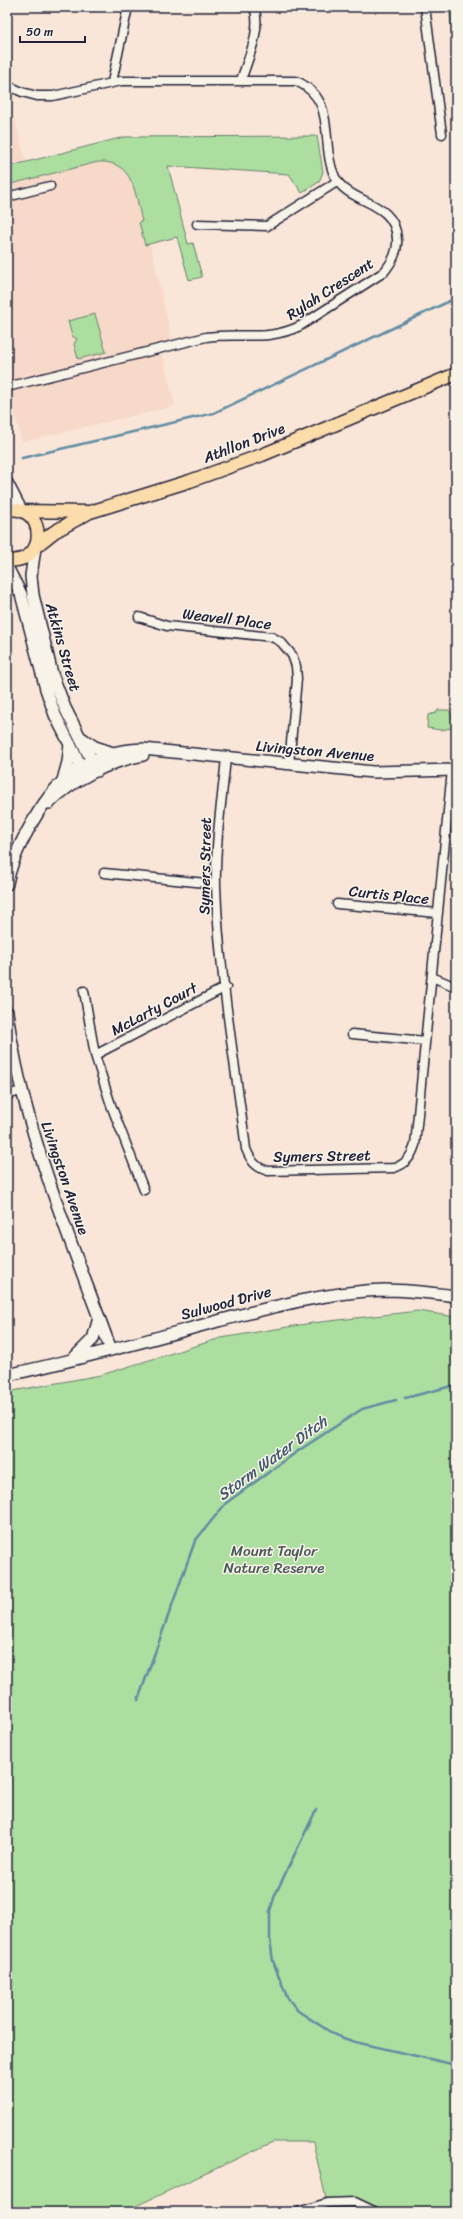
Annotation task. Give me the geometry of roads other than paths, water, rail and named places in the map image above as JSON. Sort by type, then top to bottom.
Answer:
[{"type":"main road","name":"Athllon Drive","points":[[406,395],[456,367]]},
{"type":"main road","name":"Athllon Drive","points":[[7,560],[21,560],[29,555],[35,547],[58,530],[90,512],[190,481],[262,455],[456,374]]},
{"type":"main road","name":"Athllon Drive","points":[[7,510],[90,512]]},
{"type":"main road","points":[[21,511],[31,517],[37,526],[38,536],[35,547]]},
{"type":"street","points":[[112,82],[128,7]]},
{"type":"street","points":[[241,80],[256,28],[257,18],[254,7]]},
{"type":"street","points":[[425,7],[442,134]]},
{"type":"street","points":[[7,85],[22,92],[37,96],[53,96],[112,82],[291,80],[306,85],[314,92],[324,114],[331,163],[338,181],[267,226],[197,224]]},
{"type":"street","name":"Rylah Crescent","points":[[7,387],[206,337],[218,335],[271,336],[286,333],[300,326],[384,272],[391,264],[396,254],[397,237],[390,217],[382,210],[346,189],[338,181]]},
{"type":"street","points":[[7,197],[50,186]]},
{"type":"street","points":[[7,483],[21,511]]},
{"type":"street","name":"Atkins Street","points":[[35,547],[31,576],[33,595],[52,674],[78,735],[94,766]]},
{"type":"street","name":"Atkins Street","points":[[7,567],[21,594],[46,689],[70,744],[84,771]]},
{"type":"street","name":"Weavell Place","points":[[139,617],[167,626],[267,636],[285,646],[296,666],[297,678],[289,764]]},
{"type":"street","points":[[78,735],[95,747],[113,753]]},
{"type":"street","points":[[63,780],[68,762],[70,744]]},
{"type":"street","name":"Livingston Avenue","points":[[7,884],[8,871],[17,851],[46,798],[63,780],[94,766],[113,753],[143,750],[381,772],[454,770]]},
{"type":"street","name":"Livingston Avenue","points":[[94,766],[153,753],[171,753]]},
{"type":"street","name":"Symers Street","points":[[226,758],[216,884],[218,922],[246,1149],[256,1166],[268,1171],[394,1168],[408,1160],[415,1145],[454,770]]},
{"type":"street","name":"Livingston Avenue","points":[[34,820],[84,771]]},
{"type":"street","points":[[104,873],[216,884]]},
{"type":"street","name":"Curtis Place","points":[[337,904],[438,913]]},
{"type":"street","points":[[432,977],[456,987]]},
{"type":"street","name":"McLarty Court","points":[[95,1056],[226,987]]},
{"type":"street","name":"McLarty Court","points":[[84,991],[95,1056],[111,1105],[144,1190]]},
{"type":"street","name":"Livingston Avenue","points":[[7,1012],[22,1091],[31,1128],[111,1350]]},
{"type":"street","points":[[352,1034],[425,1041]]},
{"type":"street","points":[[7,1095],[22,1091]]},
{"type":"street","name":"Sulwood Drive","points":[[7,1375],[70,1361],[281,1304],[322,1297],[384,1290],[425,1292],[456,1296]]},
{"type":"street","points":[[70,1361],[89,1345],[97,1330],[99,1318]]},
{"type":"street","points":[[298,2212],[327,2203],[355,2202],[376,2212]]},
{"type":"waterway","points":[[22,458],[214,413],[456,298]]},
{"type":"waterway","name":"Storm Water Ditch","points":[[405,1398],[456,1385]]},
{"type":"waterway","name":"Storm Water Ditch","points":[[138,1700],[195,1541],[226,1503],[298,1451],[362,1409],[396,1400]]},
{"type":"waterway","points":[[316,1810],[275,1895],[270,1911],[270,1939],[273,1961],[287,1997],[298,2011],[335,2035],[355,2042],[456,2065]]},
{"type":"park label","name":"Mount Taylor Nature Reserve","points":[[274,1560]]}]
